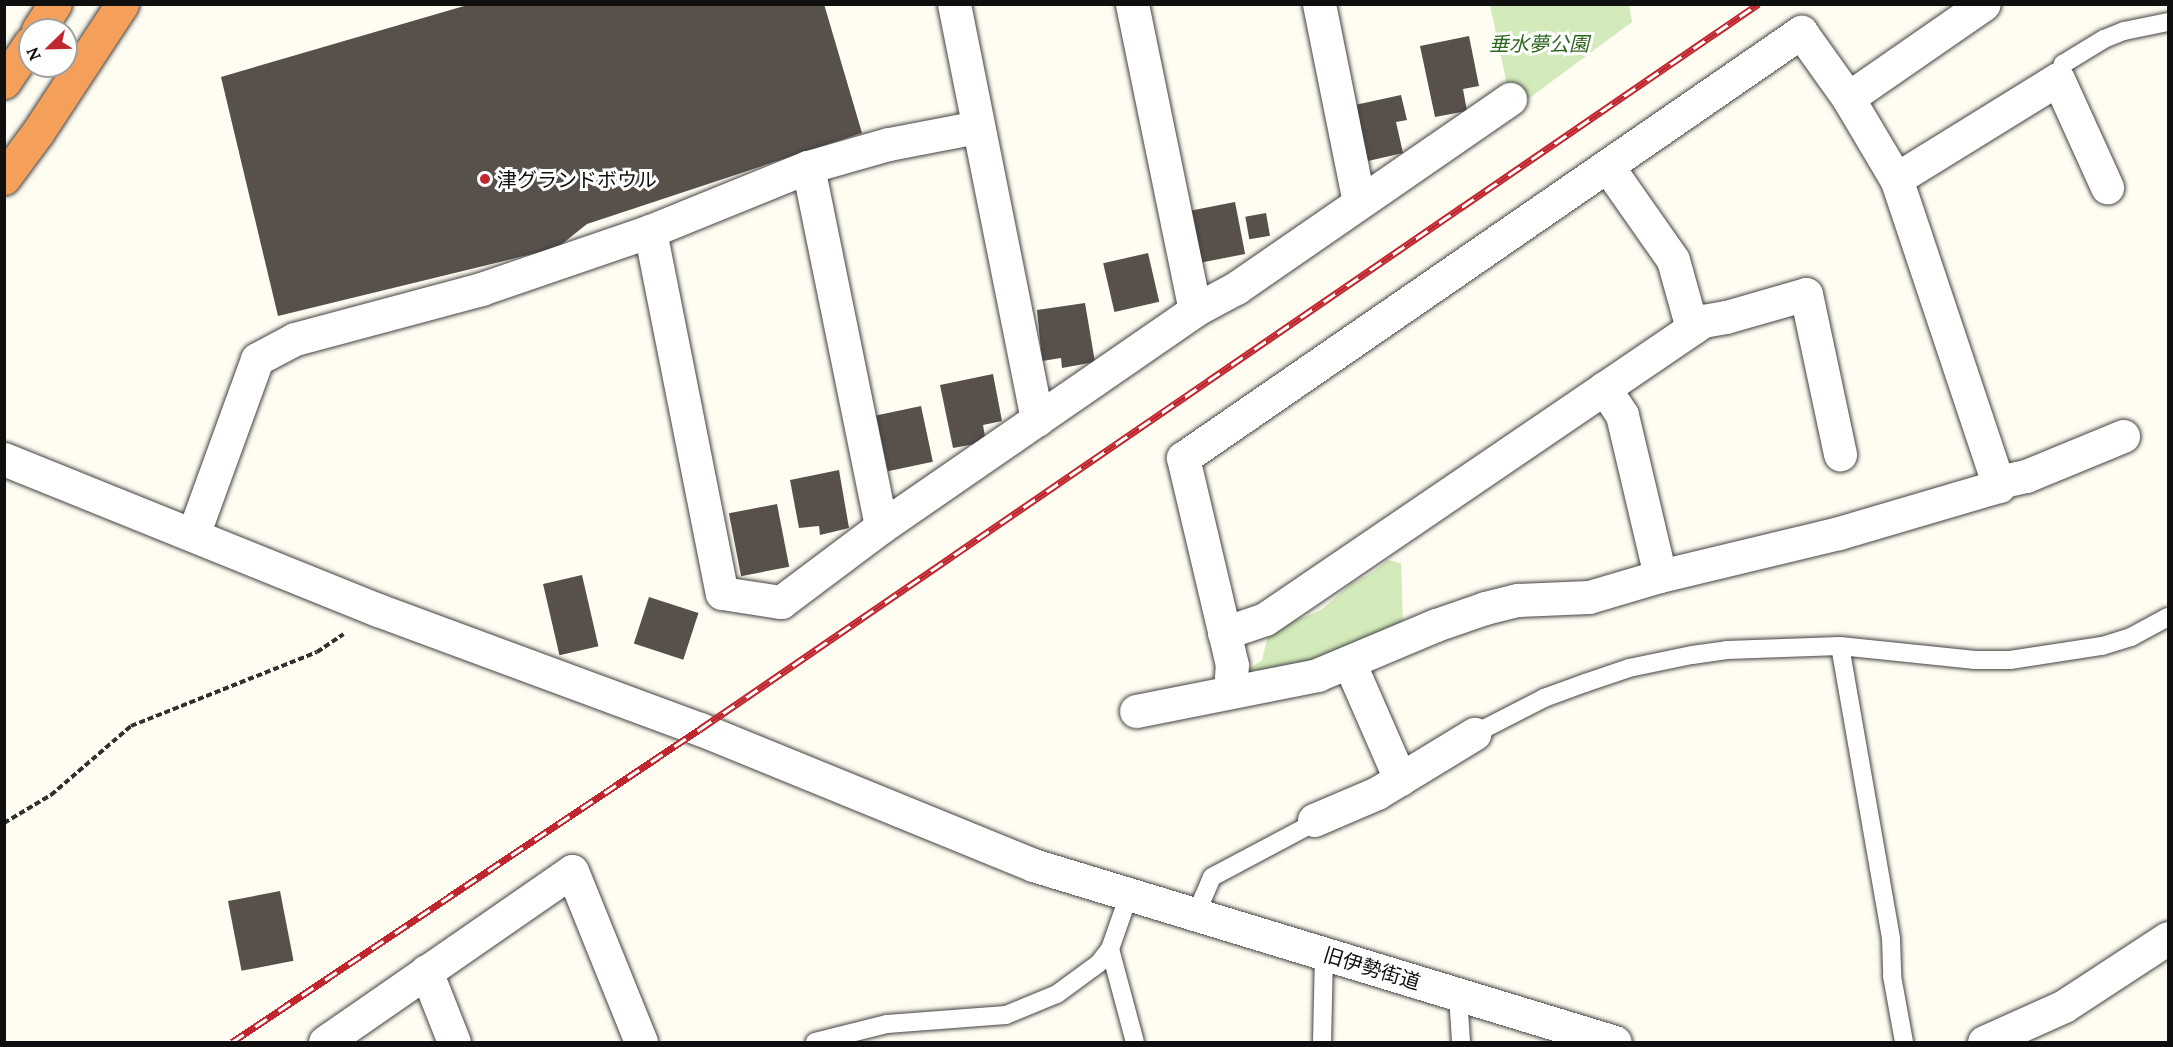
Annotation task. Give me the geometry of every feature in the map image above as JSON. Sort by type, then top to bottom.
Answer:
[{"type":"highway","points":[[46,18],[55,4]]},
{"type":"highway","points":[[4,178],[38,132],[122,4]]},
{"type":"highway","points":[[4,82],[18,61]]},
{"type":"street","points":[[954,4],[1037,420]]},
{"type":"street","points":[[1132,4],[1196,310]]},
{"type":"street","points":[[1319,4],[1359,202]]},
{"type":"street","points":[[1848,98],[1984,4]]},
{"type":"street","points":[[1136,711],[1317,675],[1436,625],[1485,608],[1518,600],[1589,597],[1660,576],[1839,533],[1999,486],[1896,179],[1848,98],[1801,32],[1183,458],[1232,665],[1230,692]]},
{"type":"street","points":[[1896,179],[2058,78],[2107,187]]},
{"type":"street","points":[[650,231],[722,594],[781,602],[880,527],[1196,310],[1236,288],[1510,99]]},
{"type":"street","points":[[193,535],[257,359],[294,339],[481,289],[650,231],[808,167],[889,144],[977,127]]},
{"type":"street","points":[[808,167],[880,527]]},
{"type":"street","points":[[1608,167],[1674,260],[1692,328]]},
{"type":"street","points":[[1224,633],[1264,619],[1703,321],[1726,317],[1806,294],[1840,454]]},
{"type":"street","points":[[1604,388],[1622,415],[1660,576]]},
{"type":"street","points":[[1998,482],[2026,476],[2123,436]]},
{"type":"street","name":"旧伊勢街道","points":[[4,459],[378,610],[700,729],[1033,865],[1130,892],[1323,954],[1615,1042]]},
{"type":"street","points":[[1349,662],[1400,779]]},
{"type":"street","points":[[1314,820],[1377,793],[1473,734]]},
{"type":"street","points":[[325,1042],[572,871],[641,1042]]},
{"type":"street","points":[[1984,1042],[2064,1006],[2169,938]]},
{"type":"street","points":[[426,971],[454,1042]]},
{"type":"lane","points":[[2058,78],[2063,64],[2104,39],[2124,31],[2169,22]]},
{"type":"lane","points":[[1473,734],[1544,698],[1639,666],[1727,650],[1840,646],[1975,660],[2010,660],[2102,646],[2131,637],[2169,617]]},
{"type":"lane","points":[[1840,646],[1891,939],[1892,976],[1905,1042]]},
{"type":"lane","points":[[1196,914],[1212,877],[1310,825],[1314,820]]},
{"type":"lane","points":[[815,1042],[887,1024],[1006,1015],[1057,994],[1099,963],[1110,949],[1130,892]]},
{"type":"lane","points":[[1110,949],[1135,1042]]},
{"type":"lane","points":[[1322,1042],[1323,954]]},
{"type":"lane","points":[[1458,995],[1461,1042]]},
{"type":"path","points":[[4,823],[51,795],[131,726],[317,652],[378,610]]},
{"type":"green space","name":"垂水夢公園","points":[[1490,5],[1629,5],[1632,22],[1516,108],[1510,99]]},
{"type":"green space","points":[[1388,560],[1401,563],[1403,622],[1314,664],[1251,678],[1250,668],[1262,660],[1269,632],[1321,610],[1352,583],[1372,573]]},
{"type":"building","name":"津グランドボウル","points":[[471,4],[824,4],[862,133],[587,224],[557,248],[278,316],[221,77]]},
{"type":"building","points":[[1469,36],[1479,86],[1463,89],[1467,111],[1435,117],[1420,46]]},
{"type":"building","points":[[1401,95],[1407,120],[1396,122],[1403,153],[1368,161],[1355,105]]},
{"type":"building","points":[[1235,202],[1245,254],[1199,263],[1189,211]]},
{"type":"building","points":[[1266,213],[1270,236],[1249,239],[1245,217]]},
{"type":"building","points":[[1148,253],[1159,302],[1114,312],[1103,263]]},
{"type":"building","points":[[1085,303],[1095,362],[1062,368],[1061,358],[1042,361],[1037,310]]},
{"type":"building","points":[[993,374],[1002,421],[983,425],[986,442],[953,448],[940,385]]},
{"type":"building","points":[[921,406],[933,462],[888,471],[876,416]]},
{"type":"building","points":[[839,470],[849,528],[820,535],[819,526],[799,528],[790,480]]},
{"type":"building","points":[[777,504],[789,567],[741,576],[729,513]]},
{"type":"building","points":[[582,575],[598,646],[559,655],[543,584]]},
{"type":"building","points":[[649,597],[698,613],[683,660],[634,644]]},
{"type":"building","points":[[280,891],[294,961],[242,971],[228,901]]},
{"type":"railway","points":[[232,1042],[700,729],[1758,4]]},
{"type":"place","name":"津グランドボウル","points":[[485,179]]}]
